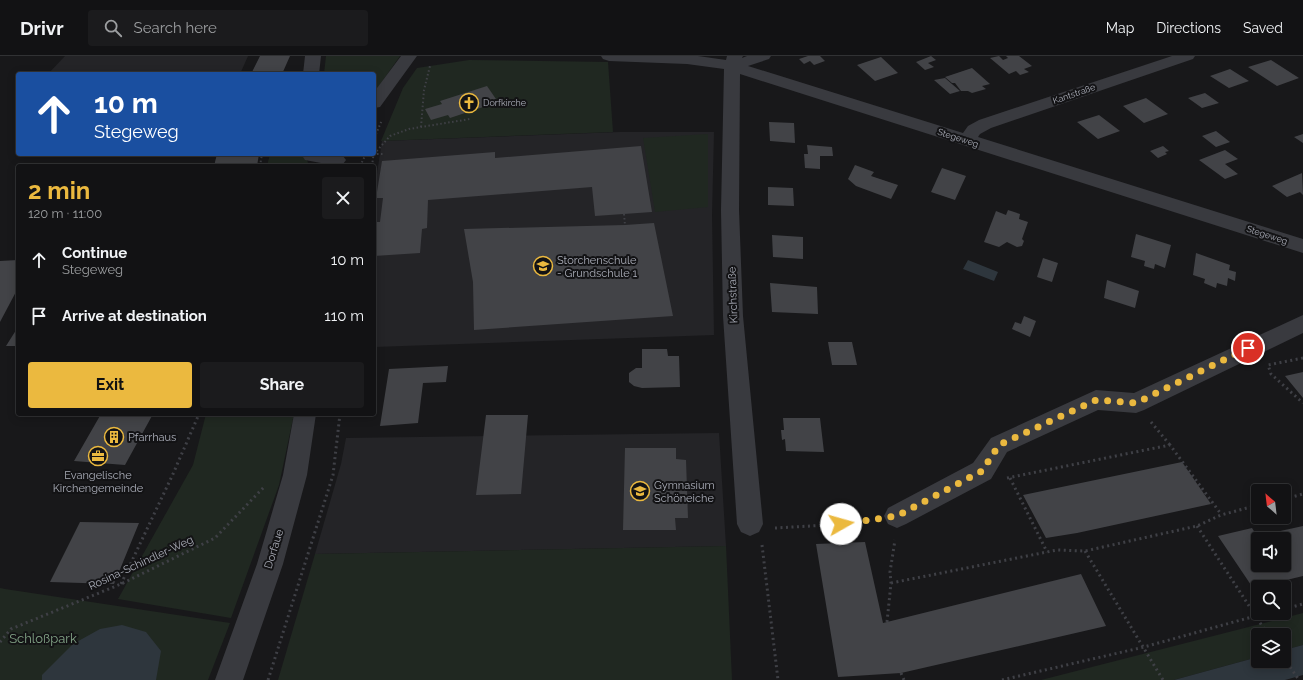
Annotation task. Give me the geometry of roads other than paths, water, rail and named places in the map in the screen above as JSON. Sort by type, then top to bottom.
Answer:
[{"type":"street","points":[[311,72],[313,56]]},
{"type":"street","points":[[376,100],[409,56]]},
{"type":"street","name":"Stegeweg","points":[[609,56],[734,61],[967,140],[1303,246]]},
{"type":"street","points":[[734,61],[763,56]]},
{"type":"street","name":"Kantstraße","points":[[967,140],[974,130],[985,124],[1187,56]]},
{"type":"street","name":"Kirchstraße","points":[[734,61],[730,210],[733,301],[755,526]]},
{"type":"street","points":[[311,156],[337,160]]},
{"type":"street","points":[[897,516],[982,471],[999,445],[1096,400],[1136,403],[1303,323]]},
{"type":"street","name":"Dorfaue","points":[[229,680],[276,542],[295,475],[305,416]]},
{"type":"place","name":"Dorfkirche","points":[[469,103]]},
{"type":"place","name":"Storchenschule - Grundschule 1","points":[[543,266]]},
{"type":"place","name":"Pfarrhaus","points":[[114,437]]},
{"type":"place","name":"Evangelische Kirchengemeinde","points":[[98,456]]},
{"type":"place","name":"Gymnasium Schöneiche","points":[[640,491]]},
{"type":"park label","name":"Schloßpark","points":[[43,638]]}]
